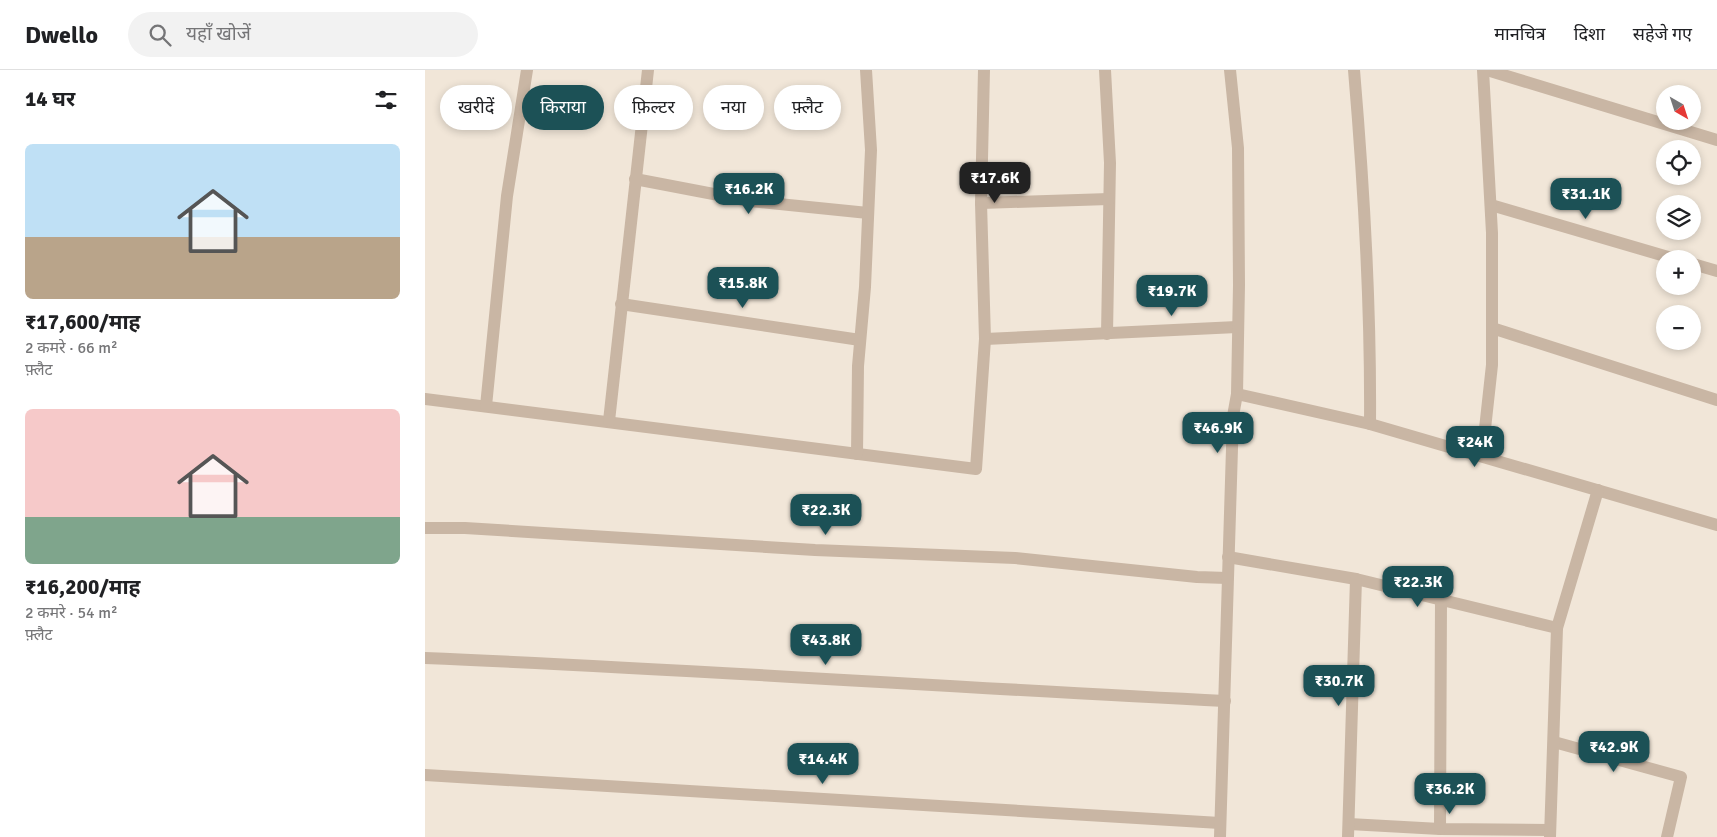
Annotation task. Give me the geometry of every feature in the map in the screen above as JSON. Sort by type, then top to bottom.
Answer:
[{"type":"street","points":[[486,406],[507,196],[527,70]]},
{"type":"street","points":[[609,422],[648,70]]},
{"type":"street","points":[[857,454],[858,366],[869,213],[871,150],[866,70]]},
{"type":"street","points":[[425,399],[977,469],[985,339],[981,204],[983,70]]},
{"type":"street","points":[[1105,70],[1110,163],[1107,334]]},
{"type":"street","points":[[1219,837],[1233,416],[1237,394],[1239,285],[1238,148],[1229,70]]},
{"type":"street","points":[[1354,70],[1363,176],[1371,370],[1370,424]]},
{"type":"street","points":[[1482,456],[1493,365],[1491,205],[1483,70]]},
{"type":"street","points":[[1487,70],[1717,140]]},
{"type":"street","points":[[635,179],[750,201],[869,213]]},
{"type":"street","points":[[981,204],[1109,199]]},
{"type":"street","points":[[1491,205],[1656,253]]},
{"type":"street","points":[[1701,266],[1717,271]]},
{"type":"street","points":[[621,304],[861,340]]},
{"type":"street","points":[[985,339],[1237,327]]},
{"type":"street","points":[[1492,328],[1717,400]]},
{"type":"street","points":[[1237,394],[1370,424],[1717,525]]},
{"type":"street","points":[[1356,579],[1349,831],[1440,829],[1550,833],[1557,628],[1598,490]]},
{"type":"street","points":[[425,528],[465,528],[815,550],[1015,558],[1197,578],[1227,578]]},
{"type":"street","points":[[1228,557],[1356,579],[1557,628]]},
{"type":"street","points":[[1440,829],[1441,600]]},
{"type":"street","points":[[425,658],[1225,701]]},
{"type":"street","points":[[1554,742],[1681,777],[1667,837]]},
{"type":"street","points":[[425,775],[1220,823]]}]
